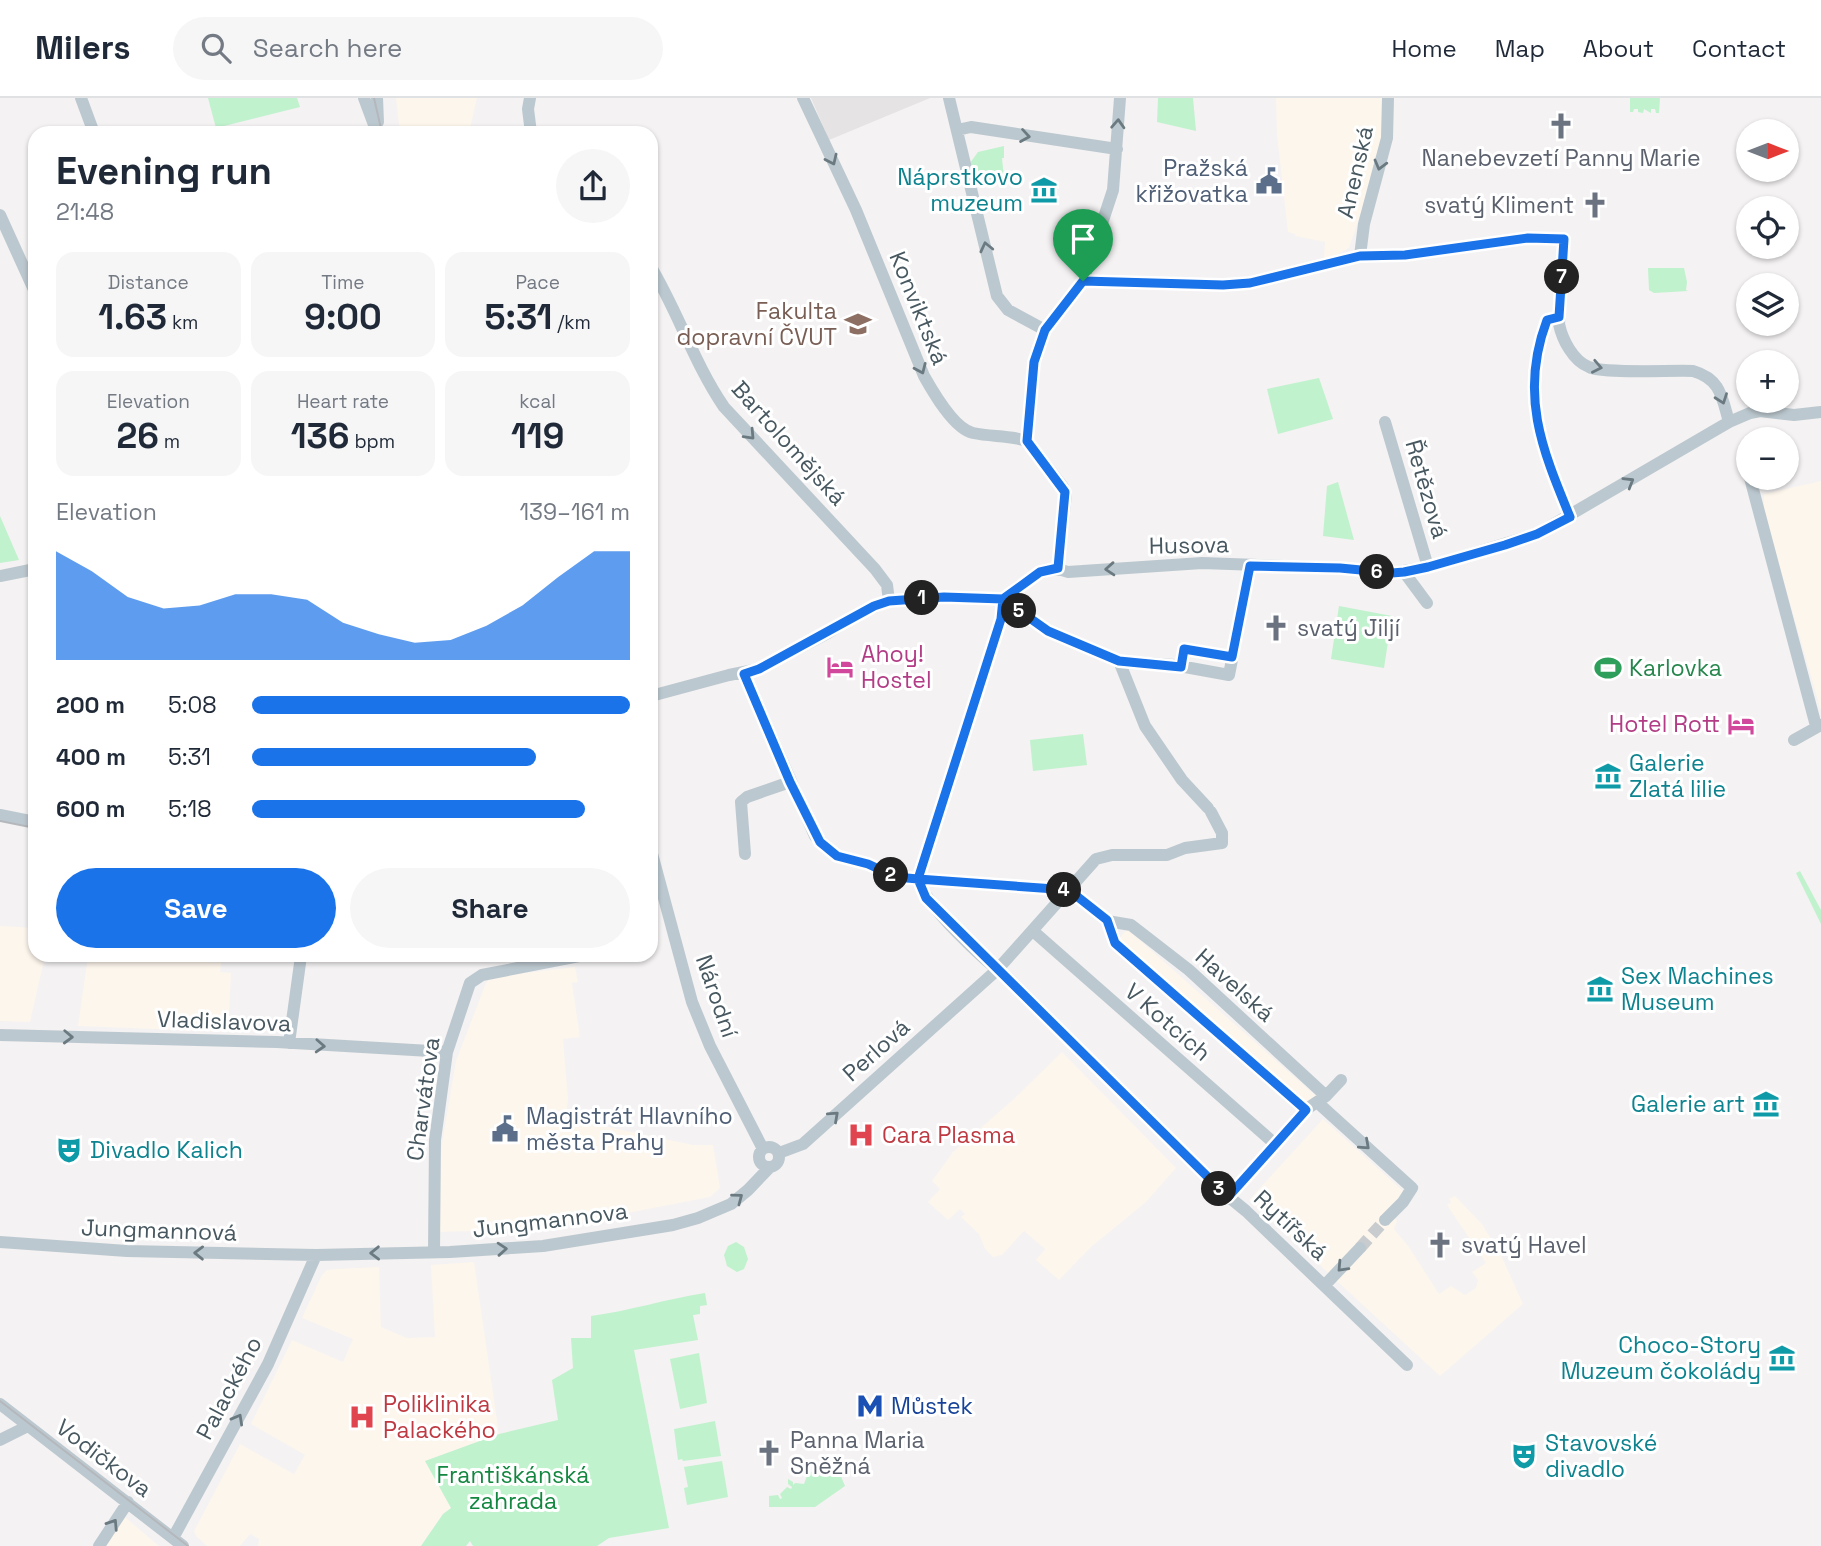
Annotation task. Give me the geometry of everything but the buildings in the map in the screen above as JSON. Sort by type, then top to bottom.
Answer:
[{"type":"street","points":[[81,98],[91,126]]},
{"type":"street","points":[[365,98],[375,126]]},
{"type":"street","points":[[377,98],[378,126]]},
{"type":"street","points":[[530,98],[530,126]]},
{"type":"street","name":"Konviktská","points":[[803,98],[856,210],[923,376],[934,395],[967,431],[1010,435],[1027,441]]},
{"type":"street","points":[[949,98],[997,296],[1008,310],[1045,330]]},
{"type":"street","points":[[1058,568],[1065,492],[1027,441],[1034,362],[1045,330],[1083,281],[1113,190],[1120,98]]},
{"type":"street","name":"Anenská","points":[[1360,256],[1364,223],[1387,138],[1388,98]]},
{"type":"street","points":[[957,130],[971,127],[1117,149]]},
{"type":"street","points":[[0,215],[6,243],[28,280]]},
{"type":"street","points":[[1083,281],[1223,285],[1250,283],[1360,256],[1405,255],[1528,238],[1564,239],[1559,317],[1562,336],[1574,355],[1588,367],[1600,369],[1693,371],[1704,374],[1717,385],[1729,422]]},
{"type":"street","name":"Bartolomějská","points":[[658,279],[707,382],[723,407],[875,569],[887,585],[889,601]]},
{"type":"street","points":[[1559,317],[1547,320],[1542,333],[1536,352],[1534,390],[1536,421],[1546,458],[1570,517]]},
{"type":"street","name":"Husova","points":[[1003,599],[1040,572],[1058,568],[1068,572],[1202,563],[1340,568],[1392,573],[1428,567],[1537,534],[1729,422],[1750,413],[1760,411],[1794,415],[1821,412]]},
{"type":"street","name":"Řetězová","points":[[1385,422],[1428,567]]},
{"type":"street","points":[[1753,490],[1819,725],[1794,740]]},
{"type":"street","points":[[658,694],[759,669],[860,613],[889,601],[944,597],[1003,599],[1048,631],[1119,661],[1181,667],[1229,676],[1250,566]]},
{"type":"street","points":[[0,576],[28,570]]},
{"type":"street","points":[[1404,572],[1427,603]]},
{"type":"street","points":[[918,879],[1001,619],[1003,599]]},
{"type":"street","points":[[1181,667],[1184,649],[1232,657]]},
{"type":"street","name":"Perlová","points":[[779,1153],[803,1144],[997,970],[1091,864],[1103,856],[1167,855],[1185,848],[1222,843],[1222,833],[1210,810],[1182,780],[1145,726],[1119,661]]},
{"type":"street","points":[[744,674],[815,836],[837,856],[868,864],[896,877],[1069,890]]},
{"type":"street","points":[[745,854],[741,802],[747,797],[790,782]]},
{"type":"street","points":[[0,816],[28,821]]},
{"type":"street","name":"Národní","points":[[658,875],[696,1013],[763,1149]]},
{"type":"street","name":"Rytířská","points":[[918,879],[926,898],[997,970],[1228,1197],[1407,1364]]},
{"type":"street","name":"Havelská","points":[[1069,890],[1107,920],[1131,925],[1189,970],[1412,1188],[1403,1202],[1385,1220]]},
{"type":"street","name":"Havelská","points":[[1107,920],[1115,943],[1306,1110]]},
{"type":"street","name":"V Kotcích","points":[[1033,931],[1276,1144]]},
{"type":"street","points":[[289,1044],[300,962]]},
{"type":"street","name":"Charvátova","points":[[434,1252],[435,1140],[447,1052],[470,983],[482,975],[548,962]]},
{"type":"street","name":"Vladislavova","points":[[0,1035],[447,1052]]},
{"type":"street","points":[[1228,1197],[1306,1110],[1322,1099],[1340,1080]]},
{"type":"street","points":[[771,1147],[779,1153],[778,1162],[770,1167],[763,1166],[759,1160],[759,1153],[763,1149],[771,1147]]},
{"type":"street","name":"Jungmannova","points":[[316,1255],[543,1246],[673,1225],[724,1208],[743,1195],[770,1167]]},
{"type":"street","name":"Jungmannová","points":[[0,1242],[53,1248],[316,1255]]},
{"type":"street","points":[[1325,1285],[1360,1248]]},
{"type":"street","name":"Palackého","points":[[178,1542],[268,1364],[316,1255]]},
{"type":"street","name":"Vodičkova","points":[[0,1404],[178,1542]]},
{"type":"street","points":[[0,1440],[28,1426]]},
{"type":"street","points":[[99,1546],[128,1502]]},
{"type":"shaded area","points":[[396,98],[477,98],[471,126],[399,126]]},
{"type":"shaded area","points":[[811,98],[930,98],[829,140]]},
{"type":"shaded area","points":[[1276,98],[1383,98],[1383,132],[1368,192],[1349,248],[1336,255],[1324,258],[1325,242],[1288,232],[1277,135]]},
{"type":"shaded area","points":[[1821,481],[1821,711],[1764,512],[1764,494],[1799,490],[1799,486]]},
{"type":"shaded area","points":[[0,926],[28,928],[28,962],[44,962],[30,1022],[0,1021]]},
{"type":"shaded area","points":[[1127,929],[1317,1097],[1309,1107],[1119,939]]},
{"type":"shaded area","points":[[87,962],[221,962],[220,972],[231,973],[228,1032],[78,1026]]},
{"type":"shaded area","points":[[575,967],[578,982],[572,983],[580,1037],[563,1039],[568,1099],[566,1118],[693,1145],[713,1145],[720,1188],[710,1197],[545,1229],[437,1232],[437,1173],[456,1061],[486,983],[492,977]]},
{"type":"shaded area","points":[[1062,1052],[1176,1168],[1146,1202],[1091,1247],[1059,1280],[1036,1260],[1045,1249],[1024,1231],[1002,1255],[993,1257],[985,1249],[979,1234],[961,1217],[965,1214],[960,1209],[948,1220],[928,1202],[940,1189],[932,1181],[953,1152],[1015,1098]]},
{"type":"shaded area","points":[[1323,1119],[1412,1199],[1395,1218],[1397,1221],[1394,1229],[1439,1294],[1451,1286],[1465,1295],[1476,1288],[1478,1280],[1472,1272],[1486,1263],[1447,1205],[1451,1202],[1449,1199],[1455,1196],[1482,1224],[1501,1255],[1523,1304],[1440,1376],[1249,1200]]},
{"type":"shaded area","points":[[474,1262],[499,1434],[425,1461],[452,1508],[443,1514],[421,1546],[258,1546],[259,1539],[250,1534],[240,1546],[207,1546],[196,1536],[194,1531],[240,1444],[294,1474],[305,1455],[251,1424],[292,1340],[343,1362],[353,1339],[302,1318],[322,1275],[327,1270],[379,1267],[381,1327],[407,1338],[435,1337],[431,1265]]},
{"type":"shaded area","points":[[125,1517],[159,1546],[106,1546]]},
{"type":"green space","points":[[208,98],[297,98],[300,107],[224,126],[215,126]]},
{"type":"green space","points":[[1158,98],[1193,98],[1196,131],[1157,122]]},
{"type":"green space","points":[[1630,98],[1660,98],[1659,113],[1656,113],[1655,109],[1651,109],[1651,113],[1644,109],[1643,113],[1638,112],[1638,109],[1630,112]]},
{"type":"green space","points":[[1004,146],[1004,178],[976,181],[970,163],[978,152]]},
{"type":"green space","points":[[1065,216],[1090,223],[1074,258],[1062,233]]},
{"type":"green space","points":[[1648,268],[1684,268],[1688,291],[1654,293],[1649,290]]},
{"type":"green space","points":[[1319,378],[1333,419],[1278,434],[1267,389]]},
{"type":"green space","points":[[1338,482],[1354,540],[1323,536],[1327,486]]},
{"type":"green space","points":[[0,516],[19,560],[0,563]]},
{"type":"green space","points":[[1339,606],[1392,616],[1384,668],[1331,659]]},
{"type":"green space","points":[[1083,734],[1087,765],[1033,771],[1030,740]]},
{"type":"green space","points":[[1800,871],[1821,910],[1821,924],[1796,873]]},
{"type":"green space","points":[[736,1242],[744,1247],[748,1259],[744,1269],[737,1272],[727,1266],[724,1255],[728,1246]]},
{"type":"green space","name":"Františkánská zahrada","points":[[705,1293],[707,1305],[700,1306],[700,1314],[693,1315],[698,1340],[634,1350],[669,1528],[609,1538],[597,1546],[473,1546],[470,1541],[466,1546],[421,1546],[443,1514],[451,1508],[425,1461],[499,1434],[558,1420],[552,1380],[573,1368],[571,1338],[591,1338],[591,1316]]},
{"type":"green space","points":[[699,1353],[707,1403],[680,1409],[670,1359]]},
{"type":"green space","points":[[715,1421],[721,1456],[678,1460],[674,1429]]},
{"type":"green space","points":[[722,1461],[728,1497],[687,1505],[684,1488],[688,1487],[684,1467]]},
{"type":"green space","points":[[836,1465],[845,1486],[815,1507],[769,1507],[769,1496],[778,1495],[780,1499],[780,1494],[787,1487],[791,1489],[788,1479],[793,1485],[804,1484],[807,1476],[810,1476],[808,1473]]},
{"type":"tunnel","points":[[1360,1248],[1385,1220]]},
{"type":"tram line","points":[[374,98],[380,126]]},
{"type":"tram line","points":[[0,821],[28,827]]},
{"type":"tram line","points":[[0,1401],[188,1546]]},
{"type":"place","name":"Nanebevzetí Panny Marie","points":[[1561,126]]},
{"type":"place","name":"Pražská křižovatka","points":[[1269,181]]},
{"type":"place","name":"Náprstkovo muzeum","points":[[1044,190]]},
{"type":"place","name":"svatý Kliment","points":[[1595,205]]},
{"type":"place","name":"Fakulta dopravní ČVUT","points":[[858,324]]},
{"type":"place","name":"svatý Jiljí","points":[[1276,628]]},
{"type":"place","name":"Ahoy! Hostel","points":[[840,667]]},
{"type":"place","name":"Karlovka","points":[[1608,668]]},
{"type":"place","name":"Hotel Rott","points":[[1741,724]]},
{"type":"place","name":"Galerie Zlatá lilie","points":[[1608,776]]},
{"type":"place","name":"Sex Machines Museum","points":[[1600,989]]},
{"type":"place","name":"Galerie art","points":[[1766,1104]]},
{"type":"place","name":"Magistrát Hlavního města Prahy","points":[[505,1129]]},
{"type":"place","name":"Cara Plasma","points":[[861,1135]]},
{"type":"place","name":"Divadlo Kalich","points":[[69,1150]]},
{"type":"place","name":"svatý Havel","points":[[1440,1245]]},
{"type":"place","name":"Choco-Story Muzeum čokolády","points":[[1782,1358]]},
{"type":"place","name":"Můstek","points":[[870,1406]]},
{"type":"place","name":"Poliklinika Palackého","points":[[362,1417]]},
{"type":"place","name":"Panna Maria Sněžná","points":[[769,1453]]},
{"type":"place","name":"Stavovské divadlo","points":[[1524,1456]]},
{"type":"route","points":[[1083,281],[1045,330],[1034,362],[1027,441],[1065,492],[1058,568],[1040,572],[1003,599],[913,598],[874,606],[828,633],[744,674],[790,782],[820,842],[837,856],[868,864],[896,877],[918,879],[926,898],[1228,1197],[1306,1110],[1115,943],[1107,920],[1069,890],[918,879],[1001,619],[1003,599],[1048,631],[1119,661],[1181,667],[1184,649],[1232,657],[1250,566],[1404,572],[1505,545],[1537,534],[1570,517],[1546,458],[1536,421],[1534,390],[1536,352],[1542,333],[1547,320],[1559,317],[1564,239],[1528,238],[1405,255],[1360,256],[1250,283],[1196,285],[1083,281]]}]
